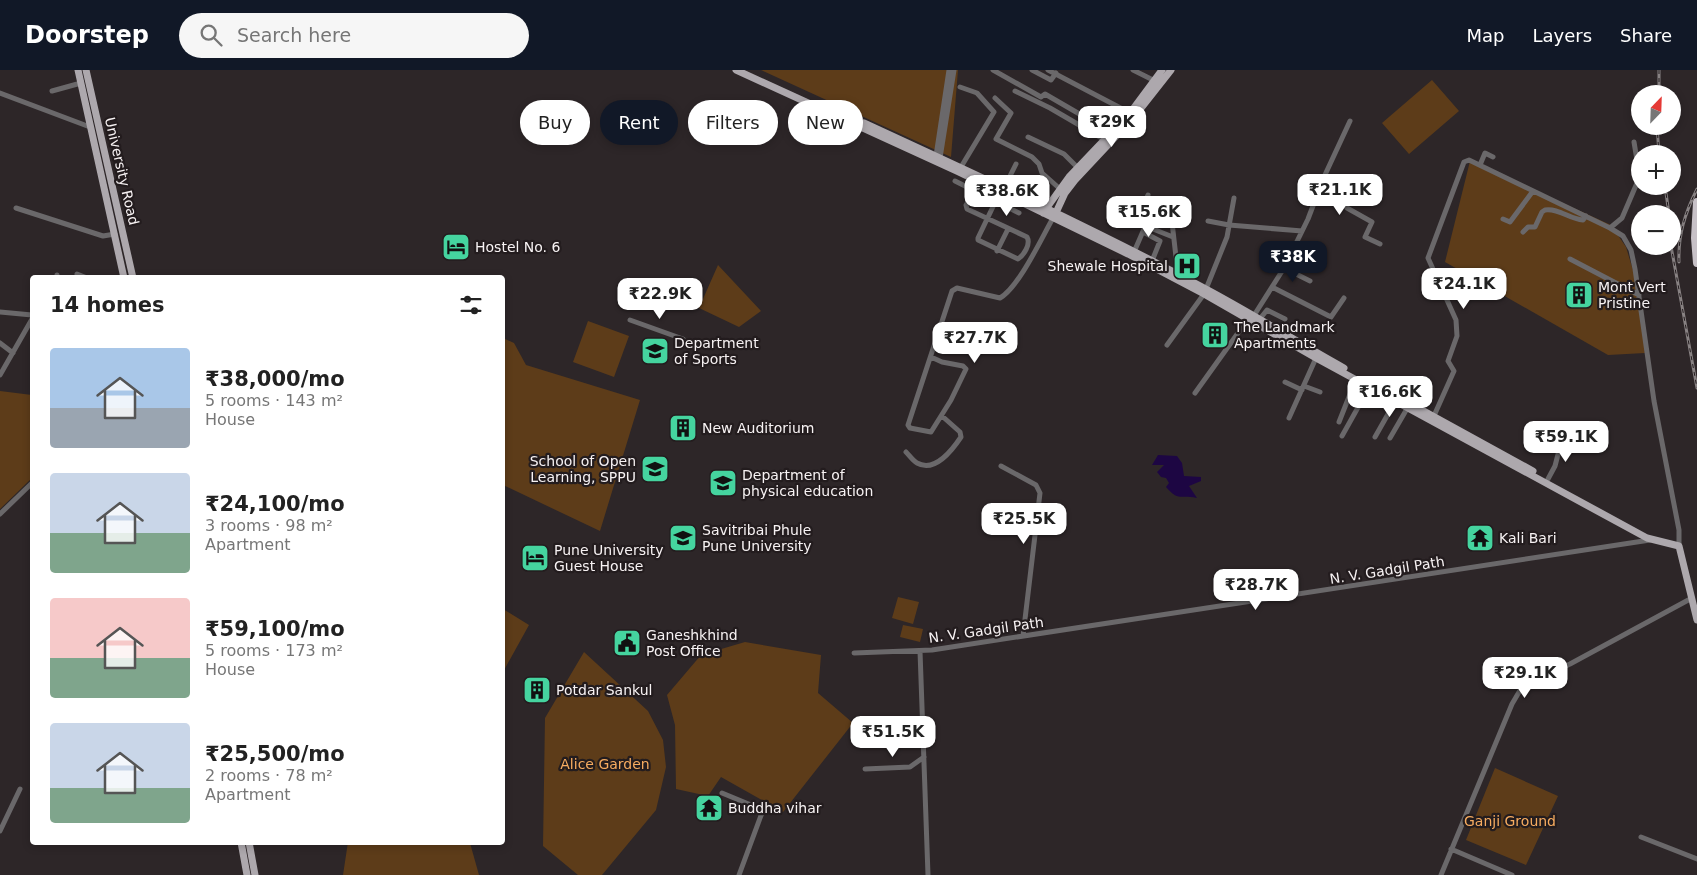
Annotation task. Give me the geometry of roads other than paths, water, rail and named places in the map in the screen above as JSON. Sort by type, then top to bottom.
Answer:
[{"type":"highway","points":[[1697,202],[1695,243],[1697,263]]},
{"type":"main road","name":"University Road","points":[[78,70],[123,275]]},
{"type":"main road","name":"University Road","points":[[86,70],[132,275]]},
{"type":"main road","points":[[736,70],[773,84],[938,157],[960,170]]},
{"type":"main road","points":[[748,70],[773,84],[1134,252],[1174,272],[1205,292]]},
{"type":"main road","points":[[1158,82],[1162,70]]},
{"type":"main road","points":[[1044,211],[1059,188],[1080,170],[1132,115],[1158,82],[1172,70]]},
{"type":"main road","points":[[1101,148],[1105,140],[1114,134]]},
{"type":"main road","points":[[1055,216],[1065,193],[1080,170]]},
{"type":"main road","points":[[1055,216],[1205,292],[1408,407],[1432,418],[1647,538],[1679,546],[1697,620]]},
{"type":"main road","points":[[1253,319],[1316,358],[1548,479],[1650,534],[1655,539]]},
{"type":"main road","points":[[242,845],[247,875]]},
{"type":"main road","points":[[250,845],[256,875]]},
{"type":"street","points":[[938,157],[949,70]]},
{"type":"street","points":[[941,135],[954,70]]},
{"type":"street","points":[[993,70],[1042,97],[1045,94],[1114,134]]},
{"type":"street","points":[[1032,70],[1051,80],[1056,73]]},
{"type":"street","points":[[1048,70],[1132,115]]},
{"type":"street","points":[[1133,70],[1158,82]]},
{"type":"street","points":[[52,91],[81,83]]},
{"type":"street","points":[[960,87],[978,93],[994,112],[960,170]]},
{"type":"street","points":[[1015,91],[1050,108],[1105,140]]},
{"type":"street","points":[[0,93],[90,127]]},
{"type":"street","points":[[995,98],[1011,113],[996,139],[1032,158],[1039,164],[1042,173],[1059,188]]},
{"type":"street","points":[[1195,393],[1253,319],[1284,268],[1350,121]]},
{"type":"street","points":[[1028,137],[1064,154],[1080,170]]},
{"type":"street","points":[[1610,228],[1622,218],[1637,183],[1639,172],[1634,142]]},
{"type":"street","points":[[1480,165],[1485,153],[1493,157]]},
{"type":"street","points":[[1432,418],[1454,371],[1448,361],[1458,332],[1454,312],[1428,258],[1464,162],[1469,160],[1586,216],[1623,236],[1630,250],[1639,294],[1654,400],[1679,530],[1679,546]]},
{"type":"street","points":[[974,192],[966,208],[987,219],[1026,237],[1028,244],[1018,259],[997,251],[978,240],[987,219],[995,202],[1016,164]]},
{"type":"street","points":[[955,181],[1019,213]]},
{"type":"street","points":[[1503,219],[1510,222],[1533,191]]},
{"type":"street","points":[[1318,195],[1341,193],[1347,208],[1372,222],[1365,237],[1380,244]]},
{"type":"street","points":[[1148,195],[1142,206],[1143,209],[1172,222]]},
{"type":"street","points":[[1167,345],[1205,292],[1220,257],[1234,198]]},
{"type":"street","points":[[1174,272],[1177,266],[1172,222],[1184,202]]},
{"type":"street","points":[[16,208],[103,236],[115,234]]},
{"type":"street","points":[[1523,232],[1528,227],[1536,226],[1542,212],[1545,210],[1560,211],[1578,220],[1584,219],[1586,216]]},
{"type":"street","points":[[932,357],[942,362],[966,368],[932,432],[908,426],[953,290],[957,288],[1000,298],[1006,294],[1016,282],[1055,216]]},
{"type":"street","points":[[1133,221],[1160,241],[1152,261]]},
{"type":"street","points":[[1208,221],[1229,225],[1302,230]]},
{"type":"street","points":[[997,251],[1008,229]]},
{"type":"street","points":[[1144,229],[1173,237]]},
{"type":"street","points":[[1134,252],[1144,229]]},
{"type":"street","points":[[1570,259],[1639,294]]},
{"type":"street","points":[[1284,268],[1310,281]]},
{"type":"street","points":[[1272,287],[1330,317],[1333,316],[1344,298]]},
{"type":"street","points":[[1253,319],[1267,310],[1286,319]]},
{"type":"street","points":[[0,312],[30,315]]},
{"type":"street","points":[[630,320],[683,339]]},
{"type":"street","points":[[0,375],[30,322]]},
{"type":"street","points":[[0,343],[13,352]]},
{"type":"street","points":[[1289,418],[1316,358]]},
{"type":"street","points":[[1339,422],[1356,379]]},
{"type":"street","points":[[1285,382],[1320,392]]},
{"type":"street","points":[[1342,436],[1366,383]]},
{"type":"street","points":[[1375,438],[1396,400]]},
{"type":"street","points":[[1390,438],[1408,407]]},
{"type":"street","points":[[906,452],[917,464],[938,463],[949,453],[961,437],[960,432],[942,416]]},
{"type":"street","points":[[1548,479],[1555,466],[1562,438]]},
{"type":"street","points":[[1001,466],[1036,485],[1039,491],[1023,636]]},
{"type":"street","points":[[0,514],[30,485]]},
{"type":"street","name":"N. V. Gadgil Path","points":[[854,653],[920,650],[1023,636],[1655,539]]},
{"type":"street","points":[[1440,875],[1512,704],[1522,688],[1692,598]]},
{"type":"street","points":[[920,650],[928,875]]},
{"type":"street","points":[[865,769],[910,767],[924,757]]},
{"type":"street","points":[[0,831],[20,789]]},
{"type":"street","points":[[722,794],[763,810],[739,875]]},
{"type":"street","points":[[1641,837],[1697,859]]},
{"type":"street","points":[[1451,849],[1512,875]]},
{"type":"railway","points":[[1659,70],[1659,85]]},
{"type":"railway","points":[[1658,135],[1658,145]]},
{"type":"railway","points":[[1679,262],[1683,224],[1697,189]]},
{"type":"railway","points":[[1666,195],[1668,205]]},
{"type":"railway","points":[[1673,255],[1697,388]]},
{"type":"place","name":"Hostel No. 6","points":[[456,247]]},
{"type":"place","name":"Shewale Hospital","points":[[1187,266]]},
{"type":"place","name":"Mont Vert Pristine","points":[[1579,295]]},
{"type":"place","name":"The Landmark Apartments","points":[[1215,335]]},
{"type":"place","name":"Department of Sports","points":[[655,351]]},
{"type":"place","name":"New Auditorium","points":[[683,428]]},
{"type":"place","name":"School of Open Learning, SPPU","points":[[655,469]]},
{"type":"place","name":"Department of physical education","points":[[723,483]]},
{"type":"place","name":"Savitribai Phule Pune University","points":[[683,538]]},
{"type":"place","name":"Kali Bari","points":[[1480,538]]},
{"type":"place","name":"Pune University Guest House","points":[[535,558]]},
{"type":"place","name":"Ganeshkhind Post Office","points":[[627,643]]},
{"type":"place","name":"Potdar Sankul","points":[[537,690]]},
{"type":"place","name":"Buddha vihar","points":[[709,808]]},
{"type":"park label","name":"Alice Garden","points":[[605,764]]},
{"type":"park label","name":"Ganji Ground","points":[[1510,821]]}]
